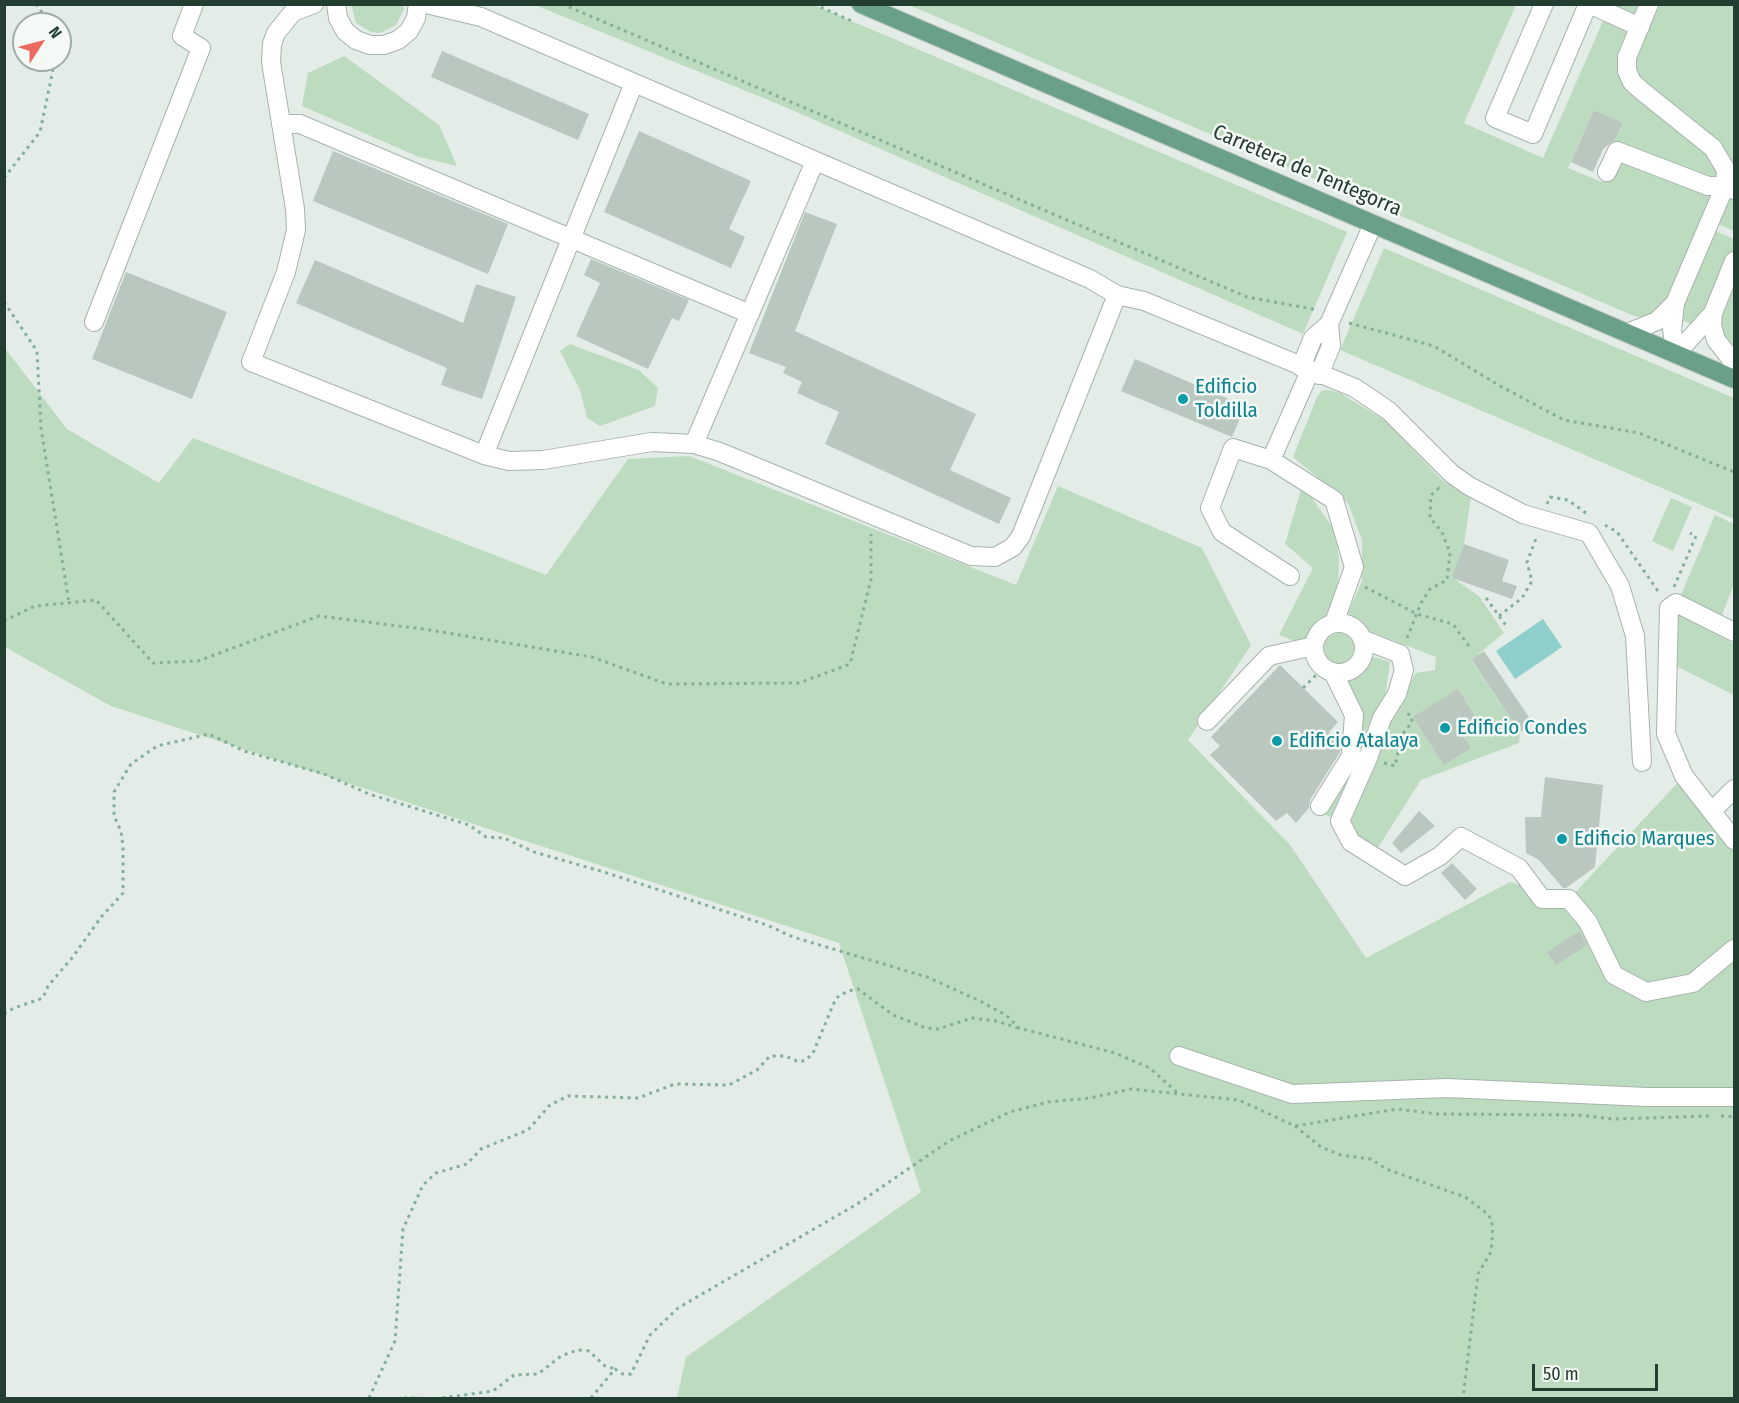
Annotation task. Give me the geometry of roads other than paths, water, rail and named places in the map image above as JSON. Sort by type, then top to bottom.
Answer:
[{"type":"main road","name":"Carretera de Tentegorra","points":[[861,4],[1734,379]]},
{"type":"street","points":[[94,322],[201,48],[182,36],[194,4]]},
{"type":"street","points":[[314,4],[293,12],[276,33],[272,44],[271,62],[295,209],[296,230],[286,272],[251,362],[484,455],[509,461],[543,460],[652,442],[694,444],[720,452],[970,556],[995,557],[1013,547],[1021,536],[1117,295]]},
{"type":"street","points":[[336,4],[338,18],[345,31],[356,40],[370,45],[384,45],[398,40],[412,25],[418,4]]},
{"type":"street","points":[[426,4],[481,16],[1090,279],[1117,295],[1144,301],[1355,388],[1389,411],[1452,474],[1470,486],[1523,514],[1589,533],[1620,586],[1635,636],[1642,762]]},
{"type":"street","points":[[1544,4],[1495,118],[1533,134],[1589,4],[1640,27]]},
{"type":"street","points":[[1628,333],[1658,321],[1675,303],[1730,188],[1726,170],[1713,148],[1632,82],[1627,71],[1627,57],[1649,4]]},
{"type":"street","points":[[484,455],[634,83]]},
{"type":"street","points":[[281,124],[300,124],[750,314]]},
{"type":"street","points":[[1607,172],[1617,151],[1708,186],[1730,188]]},
{"type":"street","points":[[694,444],[815,161]]},
{"type":"street","points":[[1271,460],[1310,371],[1331,346],[1329,324],[1373,224]]},
{"type":"street","points":[[1676,354],[1713,313],[1734,261]]},
{"type":"street","points":[[1675,303],[1672,330],[1676,354]]},
{"type":"street","points":[[1713,313],[1714,335],[1734,363]]},
{"type":"street","points":[[1290,576],[1222,532],[1210,508],[1233,448],[1271,460],[1334,500],[1354,567],[1334,623]]},
{"type":"street","points":[[1734,632],[1676,603],[1669,609],[1666,734],[1684,776],[1734,840]]},
{"type":"street","points":[[1320,806],[1351,756],[1354,715],[1328,670],[1315,656],[1314,646],[1319,632],[1334,623],[1347,624],[1354,628],[1362,639],[1364,647],[1359,663],[1352,669],[1328,670]]},
{"type":"street","points":[[1362,639],[1400,654],[1404,670],[1397,694],[1382,718],[1368,758],[1340,821],[1351,842],[1405,876],[1440,856],[1461,837],[1519,868],[1542,899],[1569,899],[1588,922],[1614,975],[1646,992],[1693,983],[1734,949]]},
{"type":"street","points":[[1207,721],[1269,656],[1314,646]]},
{"type":"street","points":[[1712,811],[1734,789]]},
{"type":"street","points":[[1179,1056],[1292,1094],[1447,1088],[1647,1097],[1734,1096]]},
{"type":"water","points":[[1543,619],[1562,647],[1515,679],[1496,651]]},
{"type":"place","name":"Edificio Toldilla","points":[[1183,399]]},
{"type":"place","name":"Edificio Condes","points":[[1445,728]]},
{"type":"place","name":"Edificio Atalaya","points":[[1277,741]]},
{"type":"place","name":"Edificio Marques","points":[[1562,839]]}]
